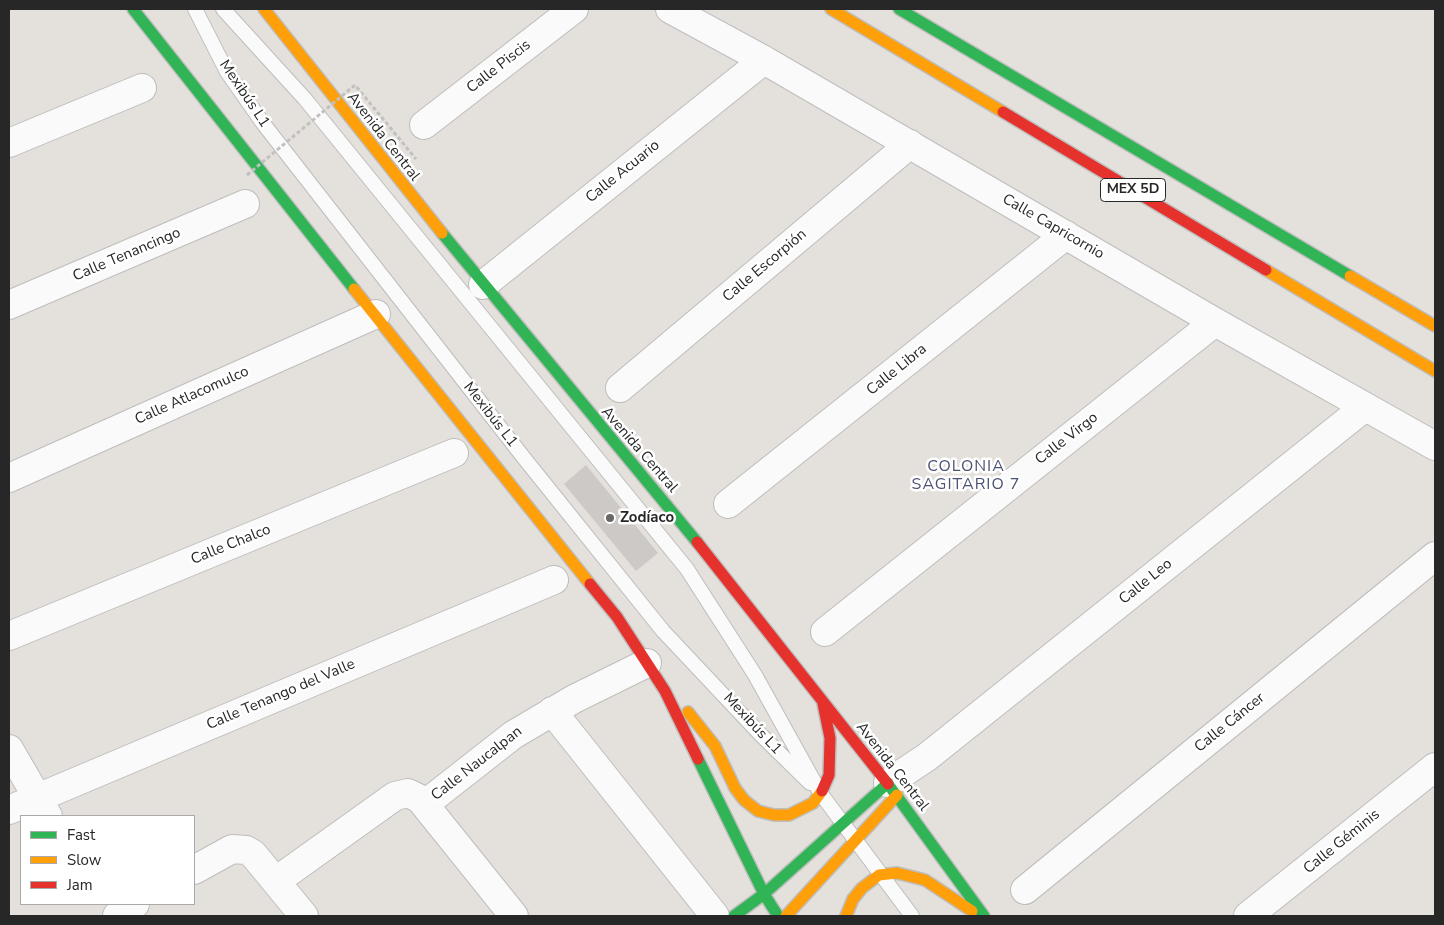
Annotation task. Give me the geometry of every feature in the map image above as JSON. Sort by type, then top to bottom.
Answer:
[{"type":"main road","points":[[132,9],[376,314],[474,442],[617,617],[665,691],[764,894],[778,916]]},
{"type":"main road","name":"Avenida Central","points":[[264,9],[483,285],[690,532],[892,789],[984,916]]},
{"type":"main road","name":"MEX 5D","points":[[831,9],[1435,371]]},
{"type":"main road","name":"MEX 5D","points":[[899,9],[1435,326]]},
{"type":"main road","points":[[665,691],[698,723],[715,746],[735,788],[744,800],[758,811],[774,815],[789,815],[813,803],[821,794],[829,775],[830,760],[829,731],[823,702]]},
{"type":"main road","points":[[734,916],[764,894],[841,824],[892,789]]},
{"type":"main road","points":[[786,916],[855,842],[892,789]]},
{"type":"main road","points":[[846,916],[853,899],[862,888],[879,875],[897,873],[925,880],[980,916]]},
{"type":"street","name":"Calle Piscis","points":[[424,125],[574,9]]},
{"type":"street","name":"Calle Capricornio","points":[[670,9],[764,60],[1215,322],[1435,446]]},
{"type":"street","name":"Calle Acuario","points":[[483,285],[764,60]]},
{"type":"street","points":[[9,143],[142,88]]},
{"type":"street","name":"Calle Escorpión","points":[[620,388],[910,144]]},
{"type":"street","name":"Calle Tenancingo","points":[[9,306],[244,204]]},
{"type":"street","name":"Calle Libra","points":[[728,504],[1066,235]]},
{"type":"street","name":"Calle Atlacomulco","points":[[9,478],[376,314]]},
{"type":"street","name":"Calle Virgo","points":[[825,632],[1215,322]]},
{"type":"street","name":"Calle Leo","points":[[892,789],[927,757],[1365,406]]},
{"type":"street","name":"Calle Chalco","points":[[9,636],[454,453]]},
{"type":"street","name":"Calle Cáncer","points":[[1025,890],[1435,556]]},
{"type":"street","name":"Calle Tenango del Valle","points":[[9,810],[43,807],[554,580]]},
{"type":"street","name":"Calle Naucalpan","points":[[276,882],[395,796],[401,793],[415,794],[425,804],[513,735],[552,711],[648,663]]},
{"type":"street","points":[[552,711],[715,916]]},
{"type":"street","points":[[9,749],[43,807]]},
{"type":"street","name":"Calle Géminis","points":[[1248,916],[1435,767]]},
{"type":"street","points":[[425,804],[514,916]]},
{"type":"street","points":[[195,869],[224,853],[240,848],[252,854],[304,916]]},
{"type":"street","points":[[102,905],[108,916]]},
{"type":"street","points":[[117,916],[134,905]]},
{"type":"lane","name":"Mexibús L1","points":[[195,9],[227,72],[262,122],[524,458],[663,631],[760,734],[821,794]]},
{"type":"lane","name":"Mexibús L1","points":[[222,9],[305,99],[687,569],[755,675],[821,794],[879,875],[912,916]]},
{"type":"path","points":[[247,175],[356,85],[416,158]]},
{"type":"building","points":[[586,465],[658,553],[636,571],[564,484]]},
{"type":"traffic: fast","points":[[133,9],[354,289]]},
{"type":"traffic: fast","points":[[899,9],[1350,276]]},
{"type":"traffic: fast","points":[[442,233],[697,542]]},
{"type":"traffic: fast","points":[[698,759],[764,894],[778,916]]},
{"type":"traffic: fast","points":[[734,916],[764,894],[888,783]]},
{"type":"traffic: fast","points":[[888,784],[984,916]]},
{"type":"traffic: slow","points":[[264,9],[442,233]]},
{"type":"traffic: slow","points":[[831,9],[1003,112]]},
{"type":"traffic: slow","points":[[1266,270],[1435,371]]},
{"type":"traffic: slow","points":[[1350,276],[1435,326]]},
{"type":"traffic: slow","points":[[354,289],[590,584]]},
{"type":"traffic: slow","points":[[688,712],[715,746],[735,788],[744,800],[758,811],[774,815],[789,815],[813,803],[822,791]]},
{"type":"traffic: slow","points":[[786,916],[897,795]]},
{"type":"traffic: slow","points":[[846,916],[853,899],[862,888],[879,875],[897,873],[925,880],[972,911]]},
{"type":"traffic: jam","points":[[1003,112],[1266,270]]},
{"type":"traffic: jam","points":[[697,542],[888,784]]},
{"type":"traffic: jam","points":[[590,584],[617,617],[665,691],[698,759]]},
{"type":"traffic: jam","points":[[822,791],[829,775],[830,738],[823,704]]},
{"type":"place","name":"Zodíaco","points":[[610,518]]},
{"type":"district","name":"COLONIA SAGITARIO 7","points":[[966,476]]}]
